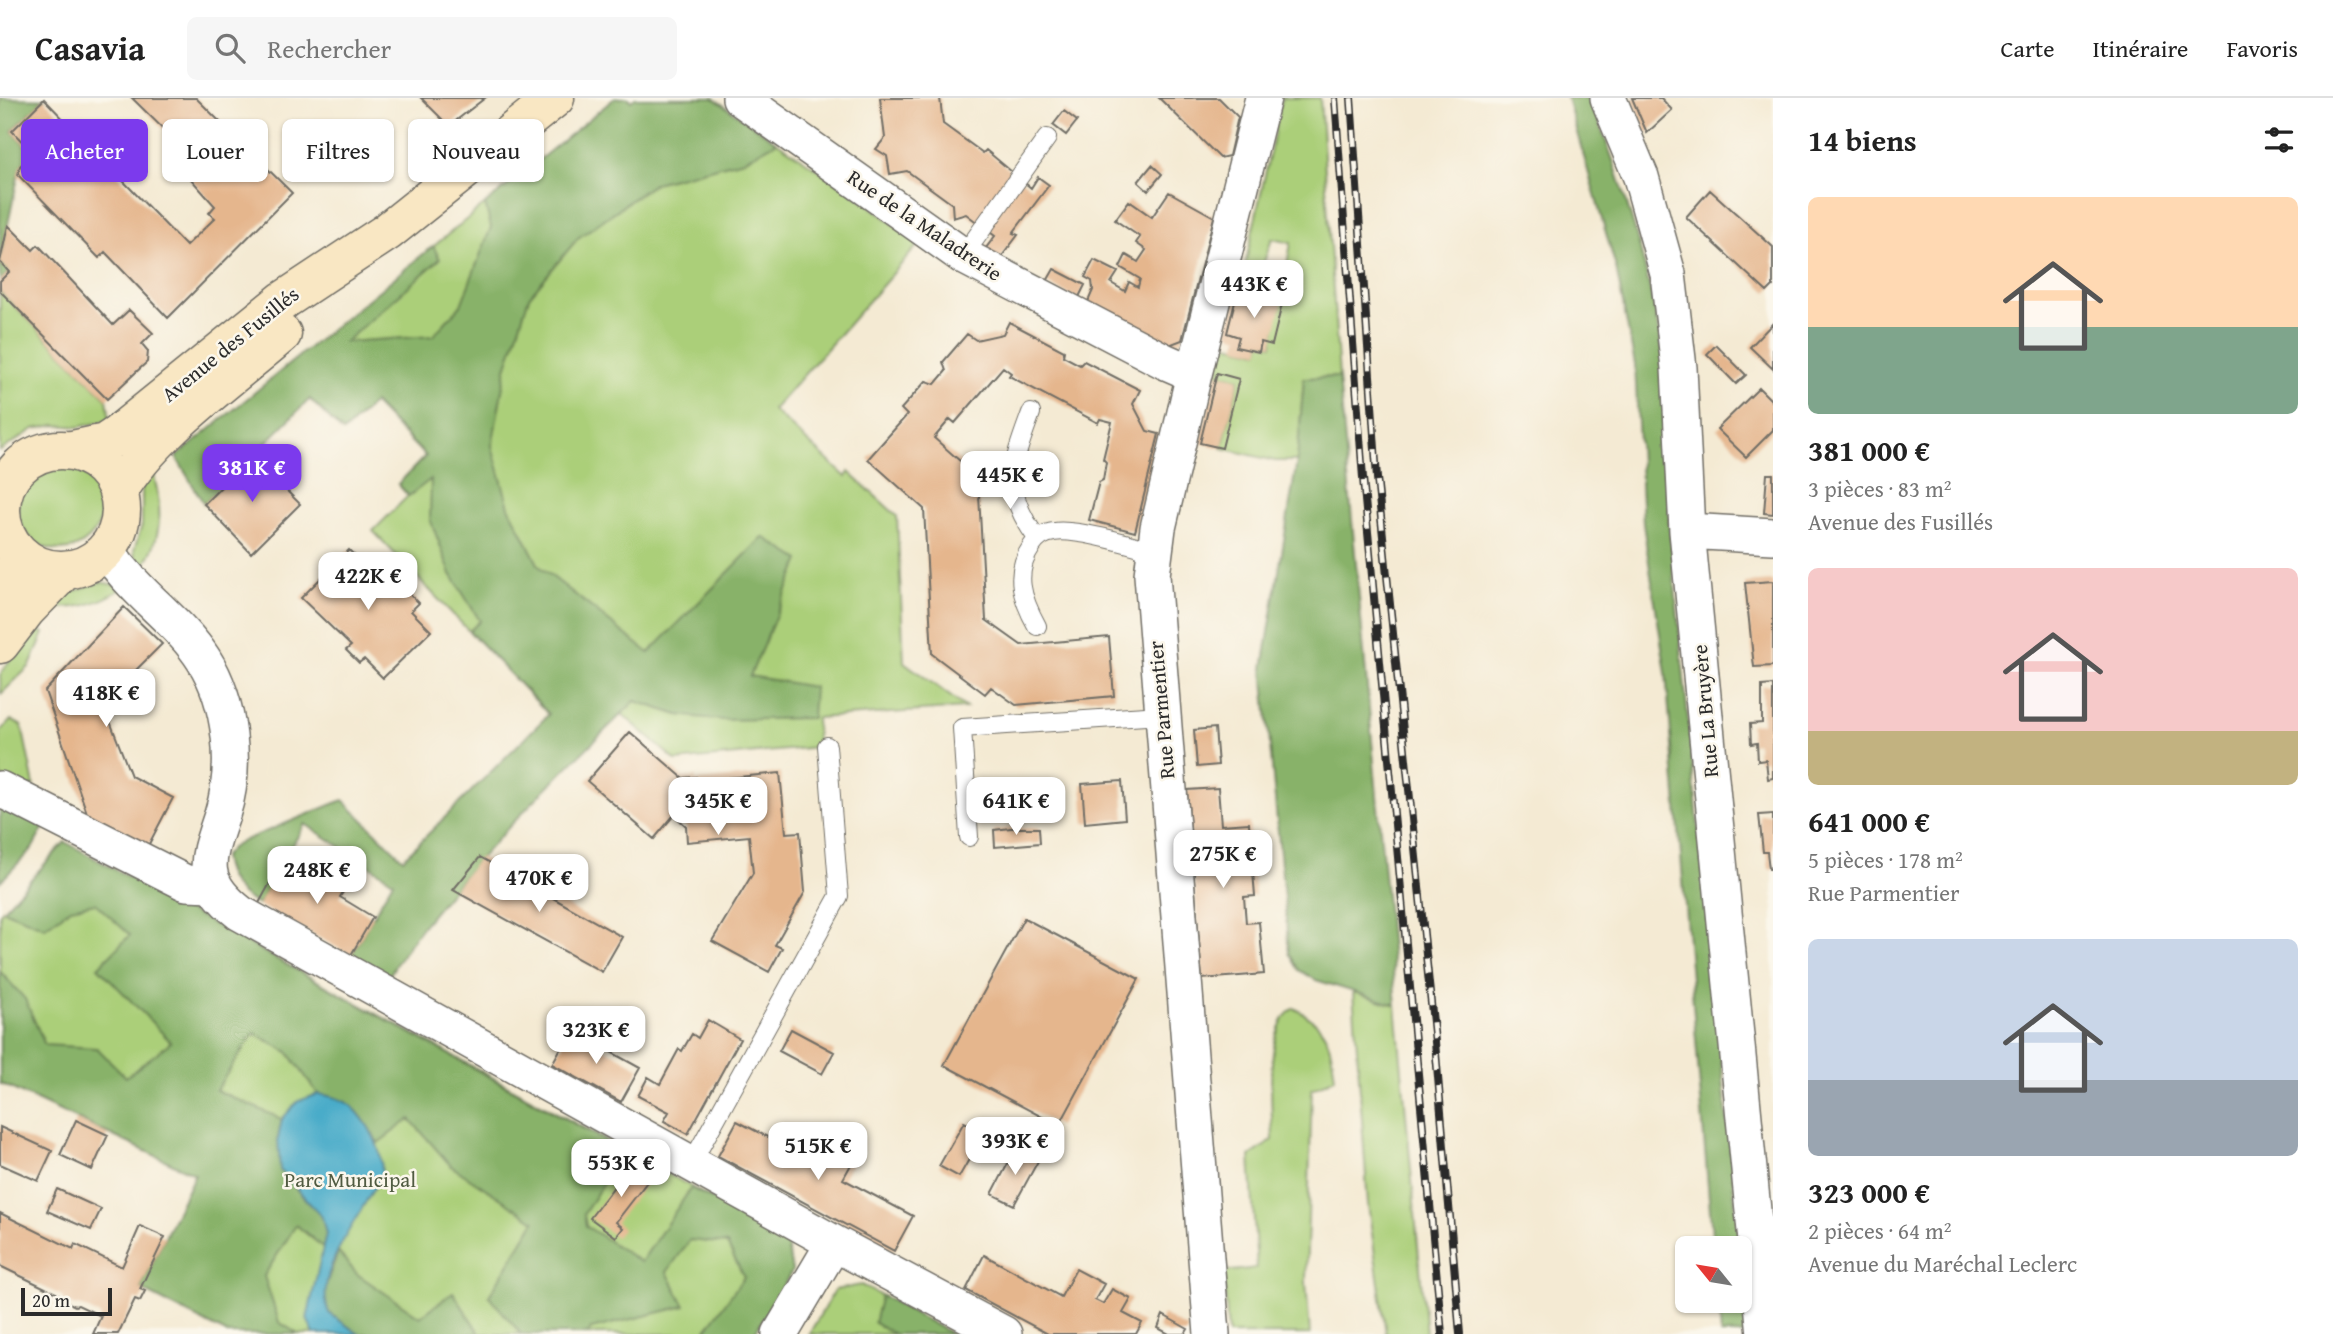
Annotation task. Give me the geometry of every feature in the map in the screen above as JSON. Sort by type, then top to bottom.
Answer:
[{"type":"main road","name":"Avenue des Fusillés","points":[[72,450],[105,443],[117,435],[284,300],[387,232],[555,98]]},
{"type":"main road","name":"Avenue des Fusillés","points":[[118,492],[145,453],[339,284],[387,232]]},
{"type":"main road","points":[[54,450],[72,450],[101,465],[118,492],[120,522],[106,550],[80,567],[65,570],[34,564],[20,554],[9,540],[0,514],[10,468],[36,455],[54,450]]},
{"type":"main road","points":[[0,608],[20,554]]},
{"type":"main road","points":[[0,644],[26,610],[65,570]]},
{"type":"street","name":"Rue de la Maladrerie","points":[[740,98],[963,256],[1164,361],[1195,374]]},
{"type":"street","name":"Rue Parmentier","points":[[1212,1334],[1151,599],[1154,551],[1263,98]]},
{"type":"street","name":"Rue La Bruyère","points":[[1608,98],[1641,177],[1668,274],[1679,368],[1688,531],[1765,1334]]},
{"type":"street","points":[[1688,531],[1773,536]]},
{"type":"street","points":[[106,550],[134,584],[194,643],[213,674],[226,715],[231,757],[222,817],[209,849],[209,869],[214,884],[226,902],[240,913],[691,1164],[1004,1334]]},
{"type":"street","points":[[0,789],[186,883],[214,884]]},
{"type":"street","points":[[780,1334],[834,1243]]},
{"type":"lane","points":[[963,256],[1047,138]]},
{"type":"lane","points":[[1031,413],[1018,447],[1013,476],[1018,508],[1037,538]]},
{"type":"lane","points":[[1037,626],[1026,604],[1020,578],[1025,556],[1037,538],[1055,531],[1127,543],[1154,551]]},
{"type":"lane","points":[[969,837],[962,728],[1161,715]]},
{"type":"lane","points":[[691,1164],[839,895],[827,746]]},
{"type":"green space","points":[[0,98],[44,99],[21,119],[12,131],[21,140],[21,166],[0,262]]},
{"type":"green space","points":[[615,98],[629,98],[631,101],[636,98],[713,98],[864,201],[919,244],[773,410],[846,477],[849,472],[897,516],[904,662],[966,708],[816,718],[817,747],[676,761],[622,714],[582,749],[373,531],[408,496],[398,484],[425,456],[373,403],[343,432],[281,371],[512,182],[544,182],[544,156]]},
{"type":"green space","points":[[615,98],[629,98],[631,101],[636,98],[713,98],[777,142],[744,160],[655,183],[578,238],[529,297],[506,369],[492,446],[509,507],[539,566],[649,653],[763,537],[800,560],[750,676],[814,687],[812,718],[722,720],[678,715],[635,701],[483,855],[424,925],[389,976],[351,955],[393,881],[305,824],[258,905],[234,886],[223,857],[231,848],[245,840],[343,800],[403,859],[549,714],[469,631],[480,621],[451,574],[430,519],[431,479],[409,496],[398,484],[426,456],[374,403],[343,432],[310,399],[204,504],[176,457],[433,246],[440,259],[345,342],[433,336],[461,305],[491,227],[485,204],[512,182],[544,182],[544,156]]},
{"type":"green space","points":[[1282,98],[1320,98],[1339,377],[1304,378],[1297,461],[1275,461],[1222,448],[1239,379],[1217,373],[1224,344],[1258,352],[1261,342],[1272,345],[1291,243],[1272,239],[1260,273],[1244,270]]},
{"type":"green space","points":[[1567,98],[1589,98],[1613,161],[1634,227],[1664,360],[1670,421],[1669,525],[1739,1236],[1712,1236],[1666,673],[1643,524],[1635,365],[1616,268]]},
{"type":"green space","points":[[0,262],[9,272],[0,281]]},
{"type":"green space","points":[[0,291],[107,399],[110,420],[79,427],[55,425],[34,429],[0,451]]},
{"type":"green space","points":[[1339,377],[1396,1005],[1316,980],[1299,970],[1289,953],[1263,668],[1297,461],[1304,378]]},
{"type":"green space","points":[[151,465],[159,505],[158,531],[142,568],[136,562],[134,550],[142,525],[142,489]]},
{"type":"green space","points":[[52,466],[68,466],[84,473],[95,484],[102,500],[99,524],[90,538],[68,550],[52,550],[36,543],[25,532],[18,516],[18,500],[25,484],[36,473]]},
{"type":"green space","points":[[100,582],[114,585],[120,590],[85,605],[47,607],[69,593]]},
{"type":"green space","points":[[32,626],[44,633],[30,666],[1,694],[0,675]]},
{"type":"green space","points":[[11,720],[22,726],[34,785],[28,789],[0,776],[0,732]]},
{"type":"green space","points":[[0,803],[44,827],[32,849],[0,882]]},
{"type":"green space","name":"Parc Municipal","points":[[65,842],[786,1239],[792,1271],[754,1334],[228,1334],[140,1289],[195,1174],[0,1083],[0,913]]},
{"type":"green space","name":"Parc Municipal","points":[[65,842],[623,1151],[584,1214],[586,1226],[641,1262],[691,1188],[786,1239],[792,1271],[754,1334],[707,1334],[706,1330],[744,1277],[727,1244],[690,1240],[667,1272],[685,1306],[591,1329],[588,1334],[521,1334],[489,1296],[535,1221],[451,1166],[410,1119],[378,1143],[355,1109],[340,1100],[318,1094],[288,1052],[254,1033],[216,1090],[282,1119],[278,1139],[296,1189],[322,1217],[326,1234],[324,1248],[296,1225],[264,1276],[279,1322],[298,1334],[228,1334],[140,1289],[195,1174],[0,1083],[0,971],[25,999],[45,1045],[97,1048],[126,1077],[171,1042],[98,967],[130,935],[95,903],[71,908],[45,927],[3,910]]},
{"type":"green space","points":[[1353,992],[1396,1005],[1426,1334],[1386,1334],[1368,1205]]},
{"type":"green space","points":[[1294,1008],[1314,1022],[1326,1037],[1335,1078],[1312,1089],[1306,1282],[1310,1334],[1228,1334],[1224,1272],[1257,1268],[1250,1156],[1273,1140],[1273,1050],[1284,1018]]},
{"type":"green space","points":[[338,1252],[357,1274],[420,1317],[453,1292],[480,1334],[359,1334],[329,1313],[325,1304],[325,1287]]},
{"type":"green space","points":[[861,1285],[952,1334],[809,1334],[835,1290]]},
{"type":"green space","points":[[881,1295],[952,1334],[894,1334],[874,1323]]},
{"type":"green space","points":[[1719,1313],[1746,1313],[1748,1334],[1721,1334]]},
{"type":"water","points":[[318,1094],[342,1100],[353,1108],[369,1128],[381,1156],[380,1177],[336,1253],[326,1284],[329,1313],[359,1334],[314,1334],[307,1319],[326,1234],[322,1217],[280,1170],[278,1139],[282,1119],[298,1101]]},
{"type":"building","points":[[132,98],[196,98],[217,119],[162,119],[162,128]]},
{"type":"building","points":[[421,98],[485,98],[458,119],[442,119]]},
{"type":"building","points":[[880,98],[940,98],[943,124],[983,153],[986,150],[1031,188],[1038,177],[1049,185],[1013,233],[1018,235],[999,260],[983,252],[995,236],[966,214],[953,218],[952,204],[907,171],[890,174],[887,156],[876,149],[885,138]]},
{"type":"building","points":[[1159,98],[1219,98],[1238,117],[1229,156],[1220,158]]},
{"type":"building","points":[[1632,98],[1661,98],[1672,110],[1647,133]]},
{"type":"building","points":[[44,99],[63,119],[24,119]]},
{"type":"building","points":[[1064,111],[1077,121],[1066,135],[1053,125]]},
{"type":"building","points":[[21,122],[21,140],[12,131]]},
{"type":"building","points":[[1152,165],[1162,174],[1148,191],[1138,182]]},
{"type":"building","points":[[268,169],[292,193],[168,318],[105,252],[99,258],[25,182],[124,182],[186,246],[215,218],[209,213],[215,206],[194,182],[268,182]]},
{"type":"building","points":[[1710,190],[1773,247],[1773,286],[1767,292],[1686,217]]},
{"type":"building","points":[[1169,192],[1214,217],[1182,340],[1169,345],[1087,304],[1093,290],[1092,281],[1085,277],[1094,260],[1118,272],[1111,283],[1125,291],[1129,282],[1138,287],[1140,279],[1120,267],[1126,255],[1138,262],[1146,250],[1136,243],[1140,237],[1115,220],[1129,201],[1152,217]]},
{"type":"building","points":[[8,225],[33,250],[38,245],[113,325],[129,310],[153,333],[142,344],[148,351],[147,362],[107,399],[0,291],[0,281],[9,272],[0,262]]},
{"type":"building","points":[[1054,269],[1085,285],[1078,299],[1046,283]]},
{"type":"building","points":[[1238,289],[1283,300],[1272,345],[1261,342],[1259,352],[1236,347],[1239,337],[1227,333]]},
{"type":"building","points":[[1009,322],[1064,351],[1063,356],[1080,365],[1084,361],[1140,390],[1133,404],[1147,431],[1159,434],[1135,532],[1089,520],[1099,482],[1103,480],[1106,462],[1103,459],[1112,422],[1100,419],[1098,423],[1009,376],[1011,373],[1003,367],[955,423],[950,419],[934,438],[978,477],[986,620],[1021,645],[1109,637],[1114,696],[1016,705],[991,687],[985,694],[932,654],[924,509],[868,459],[907,415],[901,409],[926,381],[935,384],[946,371],[943,362],[967,334],[976,340],[1003,334]]},
{"type":"building","points":[[1773,323],[1773,369],[1750,347]]},
{"type":"building","points":[[1716,345],[1746,375],[1736,384],[1707,354]]},
{"type":"building","points":[[1217,373],[1239,379],[1222,448],[1200,443]]},
{"type":"building","points":[[1759,388],[1773,402],[1773,430],[1746,457],[1717,429]]},
{"type":"building","points":[[252,456],[300,504],[251,553],[204,504]]},
{"type":"building","points":[[1767,474],[1773,474],[1773,514],[1764,513]]},
{"type":"building","points":[[349,550],[369,570],[377,561],[419,603],[411,611],[431,631],[383,678],[364,659],[359,663],[346,650],[351,646],[301,598]]},
{"type":"building","points":[[1773,581],[1773,666],[1754,667],[1745,583]]},
{"type":"building","points":[[124,607],[162,644],[103,703],[131,776],[173,798],[148,846],[87,813],[45,691]]},
{"type":"building","points":[[1773,685],[1773,778],[1768,779],[1766,760],[1758,761],[1757,743],[1751,744],[1750,724],[1762,723],[1762,686]]},
{"type":"building","points":[[1215,728],[1218,765],[1197,767],[1194,730]]},
{"type":"building","points":[[630,732],[683,778],[696,777],[696,781],[780,773],[786,833],[800,832],[805,892],[775,945],[782,948],[769,972],[712,941],[753,873],[749,836],[687,842],[686,826],[674,815],[654,839],[587,781]]},
{"type":"building","points":[[1122,781],[1125,819],[1085,823],[1082,784]]},
{"type":"building","points":[[1218,788],[1221,825],[1249,823],[1255,896],[1244,897],[1246,923],[1259,922],[1264,974],[1202,979],[1187,790]]},
{"type":"building","points":[[1773,814],[1773,869],[1769,869],[1767,852],[1763,852],[1759,815]]},
{"type":"building","points":[[1039,828],[1040,843],[995,847],[994,830]]},
{"type":"building","points":[[480,857],[622,937],[602,972],[453,890]]},
{"type":"building","points":[[282,861],[312,880],[320,865],[349,882],[340,897],[373,917],[351,955],[258,905]]},
{"type":"building","points":[[1024,918],[1139,979],[1059,1126],[944,1065]]},
{"type":"building","points":[[708,1020],[740,1039],[688,1134],[664,1121],[669,1112],[638,1096],[648,1077],[660,1084],[679,1049],[682,1051],[692,1034],[698,1038]]},
{"type":"building","points":[[791,1029],[834,1052],[822,1074],[779,1051]]},
{"type":"building","points":[[571,1030],[640,1068],[621,1102],[552,1064]]},
{"type":"building","points":[[76,1120],[108,1135],[92,1170],[60,1155]]},
{"type":"building","points":[[737,1121],[807,1158],[822,1132],[858,1152],[843,1179],[913,1216],[894,1251],[718,1156]]},
{"type":"building","points":[[964,1122],[984,1133],[959,1177],[939,1166]]},
{"type":"building","points":[[0,1127],[52,1151],[38,1181],[0,1164]]},
{"type":"building","points":[[1015,1150],[1038,1161],[1014,1205],[992,1194]]},
{"type":"building","points":[[632,1163],[653,1174],[616,1222],[623,1228],[616,1237],[590,1218]]},
{"type":"building","points":[[57,1189],[101,1209],[91,1230],[47,1211]]},
{"type":"building","points":[[0,1213],[73,1249],[75,1244],[122,1267],[140,1226],[165,1237],[140,1289],[145,1291],[140,1301],[135,1299],[118,1334],[93,1334],[101,1316],[75,1306],[63,1300],[62,1296],[0,1266]]},
{"type":"building","points":[[984,1255],[1061,1297],[1076,1269],[1104,1284],[1095,1300],[1103,1304],[1112,1289],[1131,1299],[1123,1313],[1142,1323],[1136,1334],[1048,1334],[966,1290]]},
{"type":"building","points":[[1163,1315],[1188,1329],[1185,1334],[1169,1334],[1158,1328]]},
{"type":"railway","points":[[1335,98],[1363,478],[1442,1334]]},
{"type":"railway","points":[[1351,98],[1377,478],[1435,1042],[1460,1334]]}]
